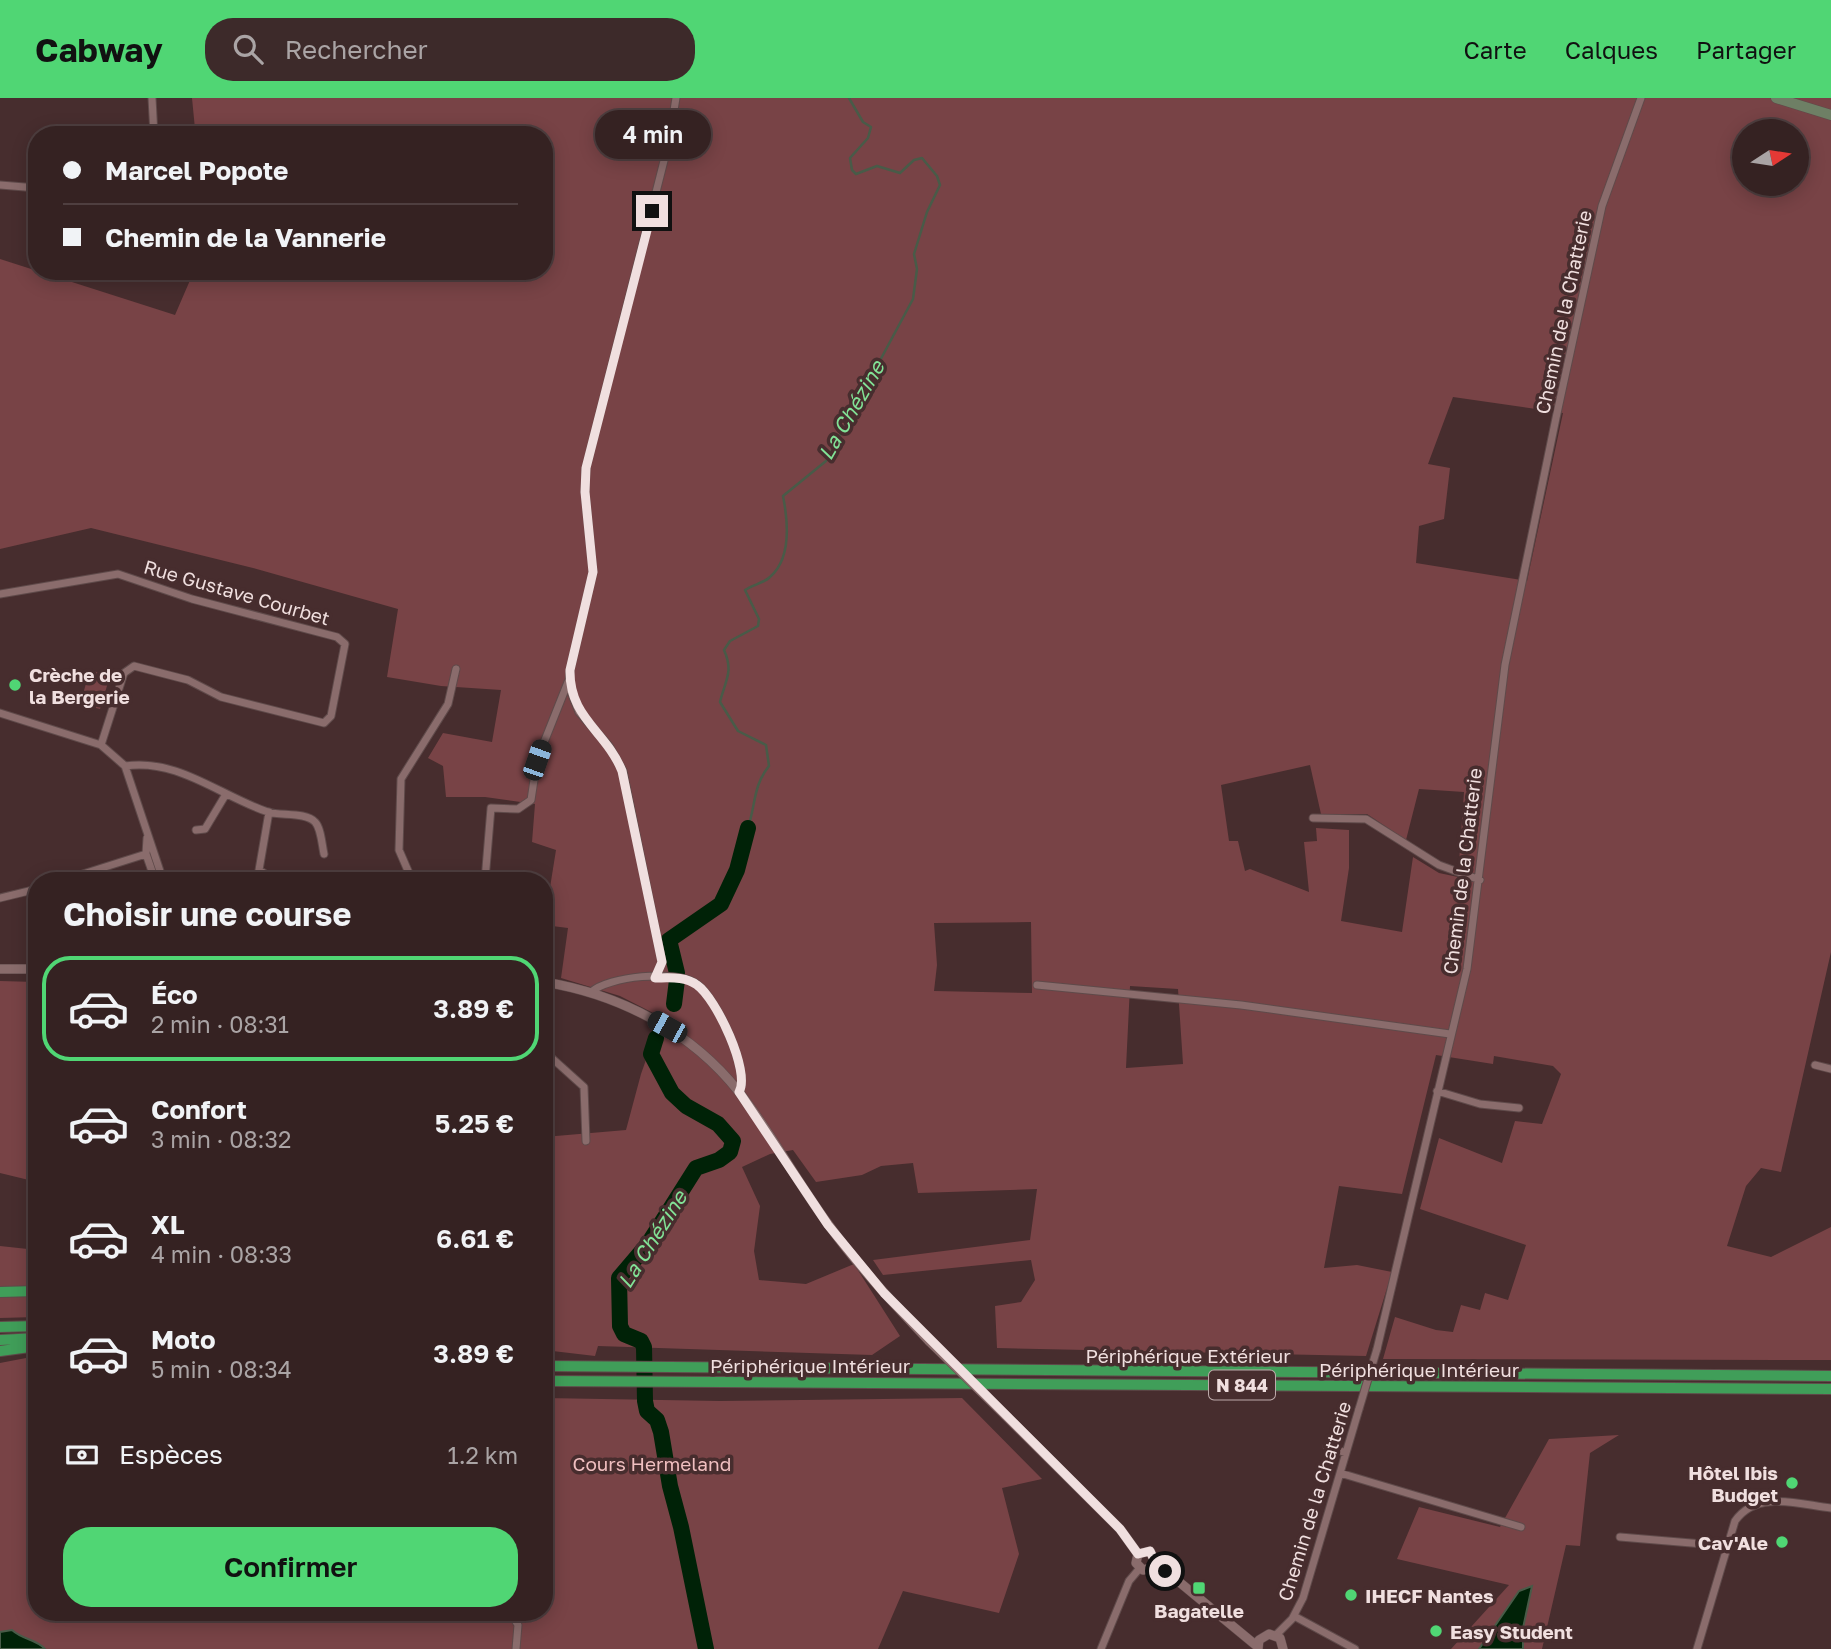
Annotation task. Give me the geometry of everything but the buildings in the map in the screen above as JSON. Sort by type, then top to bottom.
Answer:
[{"type":"highway","points":[[0,1292],[28,1291]]},
{"type":"highway","points":[[0,1327],[28,1326]]},
{"type":"highway","points":[[0,1340],[28,1339]]},
{"type":"highway","points":[[0,1351],[28,1347]]},
{"type":"highway","name":"Périphérique Extérieur","points":[[553,1366],[1831,1376]]},
{"type":"highway","name":"Périphérique Intérieur","points":[[553,1381],[1831,1389]]},
{"type":"main road","points":[[1776,98],[1831,115]]},
{"type":"street","points":[[152,98],[154,126]]},
{"type":"street","points":[[486,872],[491,808],[518,808],[531,800],[537,760],[569,678],[593,572],[585,492],[586,468],[670,141],[677,98]]},
{"type":"street","name":"Chemin de la Chatterie","points":[[1276,1635],[1294,1616],[1303,1598],[1377,1349],[1467,969],[1505,664],[1602,206],[1640,98]]},
{"type":"street","points":[[0,185],[28,187]]},
{"type":"street","name":"Rue Gustave Courbet","points":[[0,594],[118,574],[192,599],[337,637],[345,644],[331,716],[324,723],[221,697],[188,680],[134,666],[124,673],[101,745]]},
{"type":"street","points":[[407,872],[400,850],[401,779],[448,704],[456,669]]},
{"type":"street","points":[[569,678],[573,701],[609,746],[626,785],[662,962],[655,978]]},
{"type":"street","points":[[0,713],[101,745],[125,766],[160,872]]},
{"type":"street","points":[[125,766],[146,763],[201,779],[226,794],[269,812],[315,822],[324,853]]},
{"type":"street","points":[[196,830],[205,829],[226,794]]},
{"type":"street","points":[[262,872],[259,870],[269,812]]},
{"type":"street","points":[[1313,818],[1366,819],[1440,865],[1480,880]]},
{"type":"street","points":[[147,830],[146,854],[152,872]]},
{"type":"street","points":[[89,872],[146,854]]},
{"type":"street","points":[[0,898],[28,891]]},
{"type":"street","points":[[0,969],[28,969]]},
{"type":"street","points":[[592,992],[613,980],[682,978],[695,982],[711,998],[743,1077],[739,1092]]},
{"type":"street","points":[[553,984],[612,998],[667,1027],[693,1046],[739,1092],[828,1225],[884,1293],[929,1341],[1120,1529],[1138,1554]]},
{"type":"street","points":[[1037,985],[1241,1005],[1450,1034]]},
{"type":"street","points":[[553,1059],[584,1087],[586,1141]]},
{"type":"street","points":[[1815,1065],[1831,1069]]},
{"type":"street","points":[[1437,1091],[1480,1104],[1519,1108]]},
{"type":"street","points":[[1328,1446],[1346,1453]]},
{"type":"street","points":[[1340,1473],[1521,1527]]},
{"type":"street","points":[[1698,1649],[1735,1521],[1743,1509],[1756,1502],[1831,1508]]},
{"type":"street","points":[[1620,1537],[1727,1546]]},
{"type":"street","points":[[1138,1554],[1150,1551],[1155,1562],[1258,1648],[1264,1636],[1276,1635],[1283,1643],[1283,1649]]},
{"type":"street","points":[[1138,1554],[1136,1560],[1140,1568]]},
{"type":"street","points":[[1140,1568],[1149,1570],[1155,1562]]},
{"type":"street","points":[[1101,1649],[1129,1581],[1140,1568]]},
{"type":"street","points":[[1294,1616],[1355,1649]]},
{"type":"street","points":[[516,1621],[518,1625],[516,1649]]},
{"type":"green space","points":[[192,98],[1831,98],[1831,952],[1781,1172],[1761,1168],[1746,1186],[1727,1246],[1771,1257],[1831,1227],[1831,1360],[1383,1359],[1395,1317],[1436,1330],[1453,1332],[1461,1305],[1480,1310],[1485,1293],[1508,1300],[1526,1245],[1420,1209],[1439,1138],[1502,1163],[1515,1121],[1542,1124],[1561,1074],[1553,1066],[1494,1056],[1493,1064],[1436,1055],[1402,1194],[1339,1186],[1324,1268],[1357,1265],[1392,1272],[1366,1356],[997,1348],[995,1306],[1021,1302],[1035,1280],[1031,1260],[883,1275],[873,1260],[1030,1240],[1037,1189],[918,1193],[913,1163],[881,1166],[862,1175],[816,1182],[793,1150],[770,1154],[742,1167],[760,1206],[754,1251],[759,1280],[806,1284],[854,1264],[900,1336],[872,1355],[598,1346],[595,1356],[553,1351],[553,1136],[626,1130],[641,1074],[661,1017],[620,996],[561,978],[568,928],[553,926],[552,872],[556,850],[532,842],[535,804],[485,797],[446,797],[443,766],[428,758],[443,733],[492,742],[501,690],[441,686],[387,677],[398,609],[253,568],[91,528],[0,549],[0,259],[28,268],[28,280],[66,280],[175,315],[190,280],[553,280],[553,126],[195,126]],"holes":[[[1453,397],[1563,413],[1527,581],[1416,563],[1419,526],[1444,519],[1450,468],[1428,464]],[[1310,765],[1321,814],[1367,814],[1406,840],[1419,789],[1464,792],[1458,877],[1439,873],[1413,857],[1402,932],[1341,921],[1349,868],[1349,830],[1316,828],[1317,841],[1304,842],[1309,892],[1250,869],[1245,871],[1238,841],[1229,841],[1221,785]],[[1031,922],[1032,993],[934,991],[937,965],[934,923]],[[1130,986],[1178,989],[1183,1064],[1126,1068]]]},
{"type":"green space","points":[[90,670],[110,676],[100,709],[80,704]]},
{"type":"green space","points":[[0,981],[28,982],[28,1180],[0,1173]]},
{"type":"green space","points":[[0,1246],[28,1249],[28,1317],[0,1318]]},
{"type":"green space","name":"Cours Hermeland","points":[[28,1358],[28,1621],[553,1621],[553,1398],[720,1401],[962,1398],[1042,1479],[1002,1488],[1019,1554],[999,1613],[903,1591],[878,1649],[0,1649],[0,1363]]},
{"type":"green space","points":[[1619,1435],[1590,1453],[1580,1546],[1566,1545],[1542,1649],[1451,1649],[1509,1585],[1397,1559],[1419,1507],[1500,1527],[1549,1439]]},
{"type":"shaded area","points":[[1532,1586],[1523,1628],[1523,1649],[1479,1649],[1519,1591]]},
{"type":"shaded area","points":[[12,1630],[45,1649],[0,1649],[0,1632]]},
{"type":"waterway","name":"La Chézine","points":[[748,828],[757,788],[769,766],[766,745],[738,731],[720,702],[728,671],[724,650],[730,641],[758,626],[759,619],[745,590],[767,579],[782,560],[787,539],[783,496],[826,461],[913,299],[917,269],[914,254],[927,212],[940,185],[937,176],[922,158],[914,160],[900,173],[877,166],[856,174],[852,170],[850,158],[868,138],[871,127],[863,122],[849,98]]},
{"type":"waterway","name":"La Chézine","points":[[677,973],[669,940],[721,904],[737,870],[748,828]]},
{"type":"waterway","name":"La Chézine","points":[[674,1004],[677,980]]},
{"type":"waterway","name":"La Chézine","points":[[656,1038],[651,1054],[672,1093],[686,1106],[718,1124],[733,1141],[730,1152],[719,1160],[696,1168],[648,1244],[619,1278],[620,1326],[624,1334],[641,1341],[644,1347],[647,1411],[657,1420],[661,1432],[670,1486],[706,1649]]},
{"type":"place","name":"Crèche de la Bergerie","points":[[15,685]]},
{"type":"place","name":"Hôtel Ibis Budget","points":[[1792,1483]]},
{"type":"place","name":"Cav'Ale","points":[[1782,1542]]},
{"type":"place","name":"Bagatelle","points":[[1199,1588]]},
{"type":"place","name":"IHECF Nantes","points":[[1351,1595]]},
{"type":"place","name":"Easy Student","points":[[1436,1631]]},
{"type":"route","points":[[652,211],[618,334],[586,468],[585,492],[593,572],[570,670],[569,687],[579,712],[609,746],[622,771],[662,962],[655,978],[682,978],[695,982],[711,998],[743,1077],[743,1086],[739,1092],[828,1225],[884,1293],[929,1341],[1120,1529],[1138,1554],[1150,1551],[1156,1559],[1155,1562],[1165,1571]]}]
